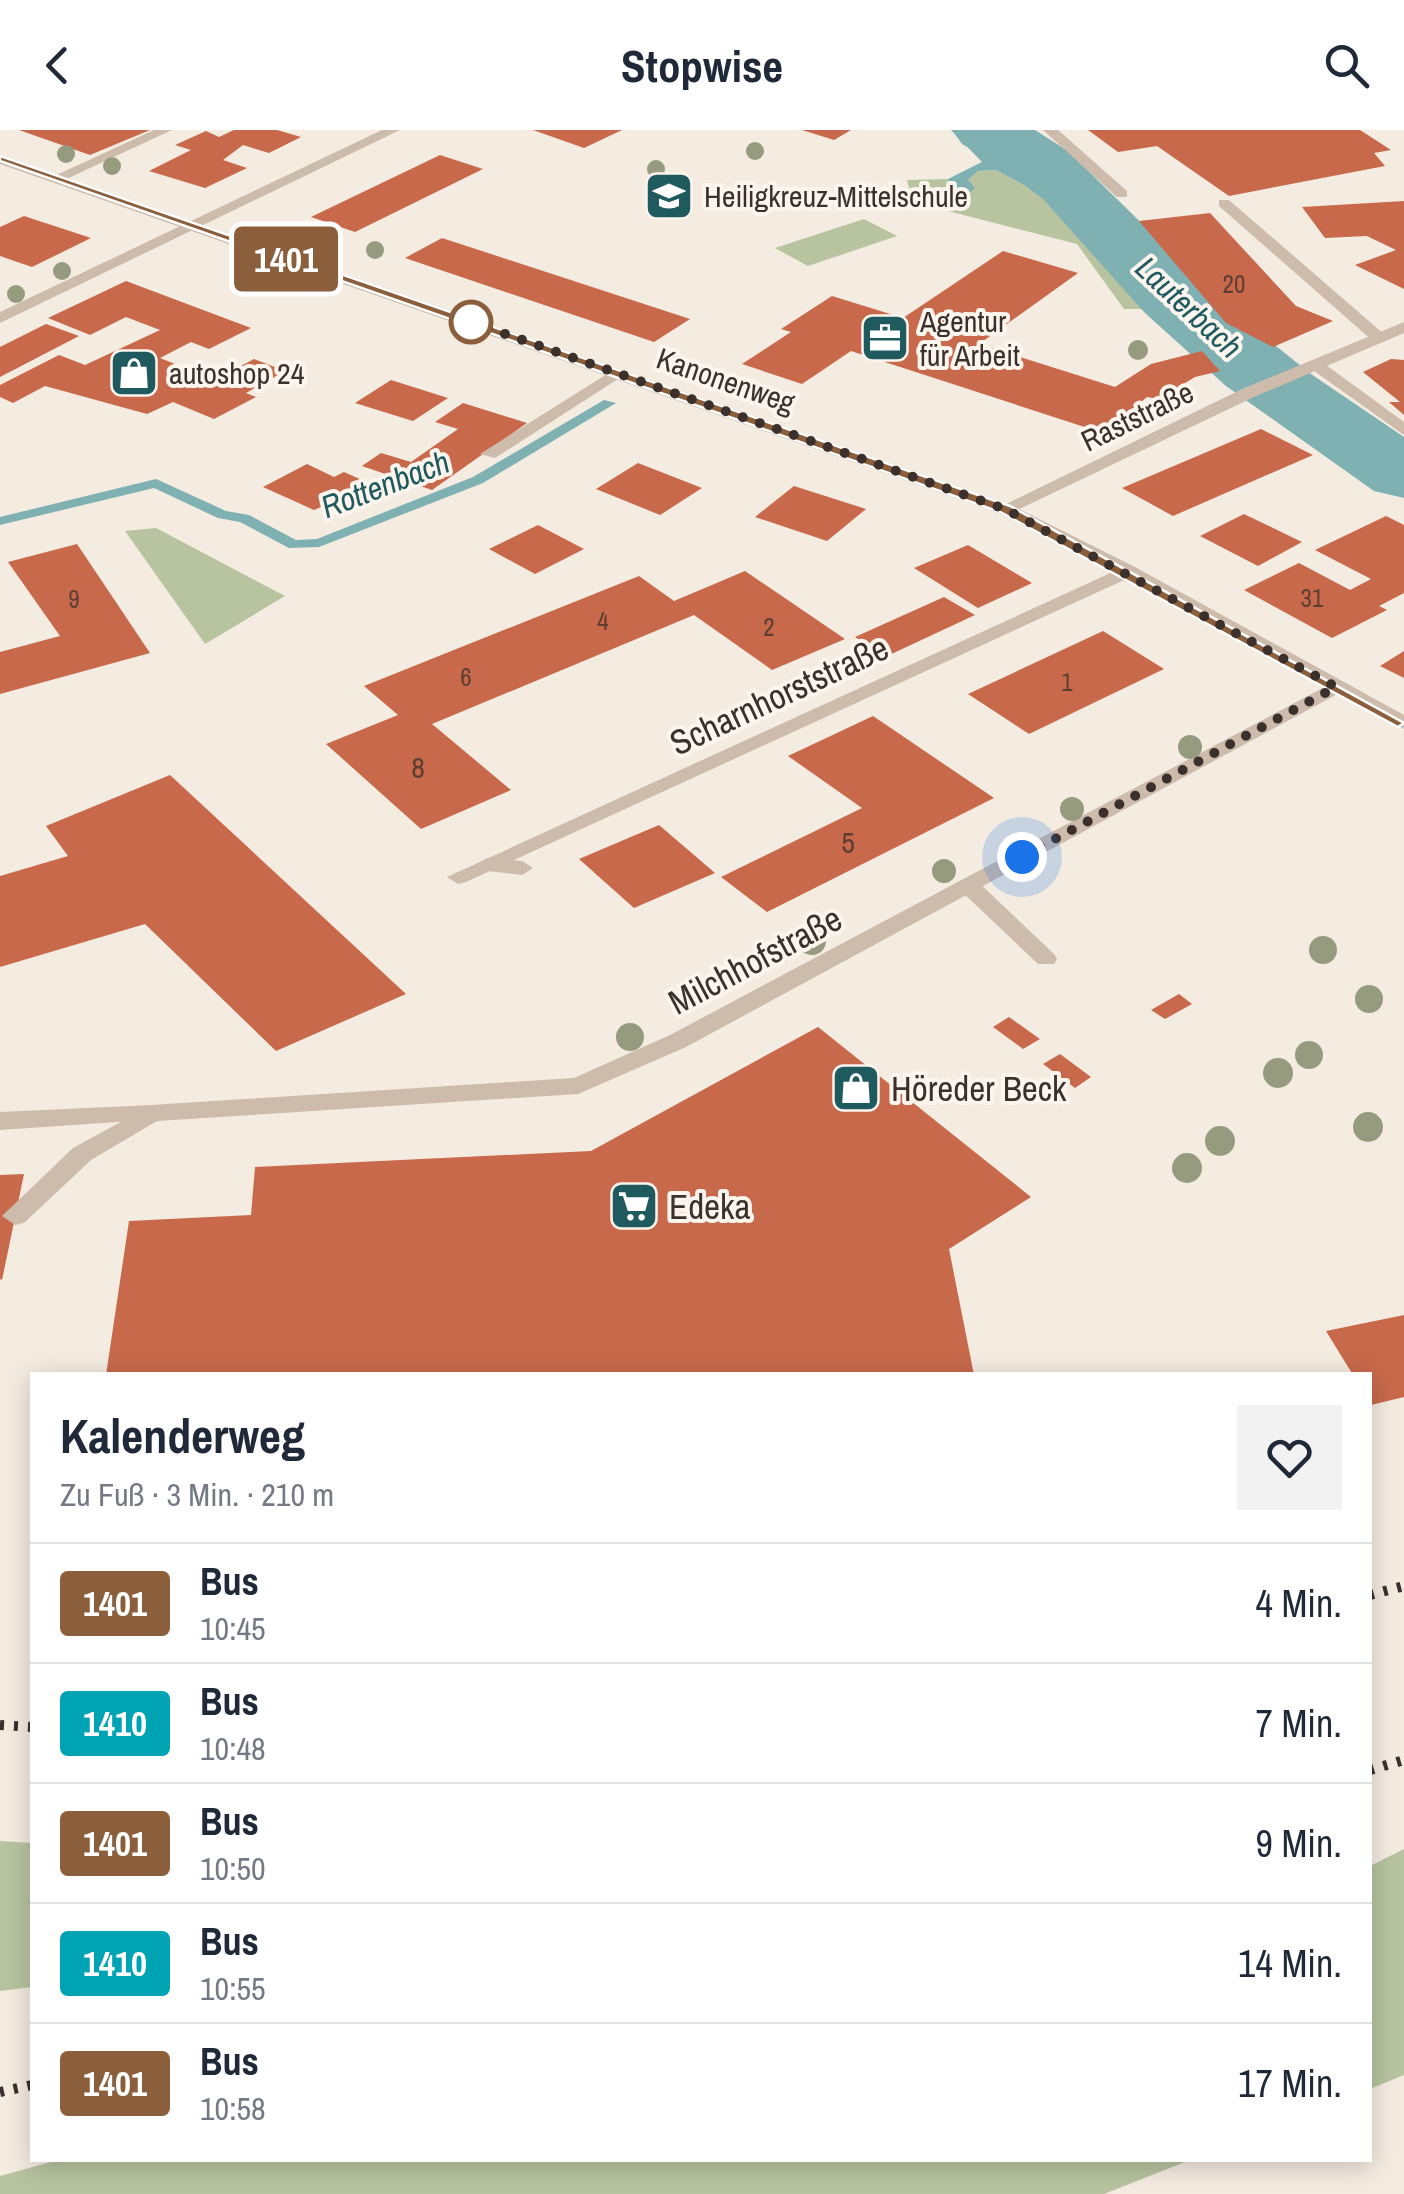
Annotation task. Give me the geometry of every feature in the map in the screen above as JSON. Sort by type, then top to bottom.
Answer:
[{"type":"street","points":[[57,178],[166,130]]},
{"type":"street","points":[[0,318],[393,130]]},
{"type":"street","points":[[1050,130],[1122,194]]},
{"type":"street","name":"Kanonenweg","points":[[0,159],[1005,509],[1128,571],[1404,723]]},
{"type":"street","points":[[1224,203],[1379,338]]},
{"type":"street","name":"Raststraße","points":[[1005,509],[1248,393],[1404,327]]},
{"type":"street","points":[[1316,365],[1404,430]]},
{"type":"street","points":[[490,454],[615,374]]},
{"type":"street","name":"Scharnhorststraße","points":[[458,878],[1128,571]]},
{"type":"street","name":"Milchhofstraße","points":[[0,1120],[578,1086],[678,1041],[1336,687]]},
{"type":"street","points":[[487,865],[522,868]]},
{"type":"street","points":[[969,886],[1046,959]]},
{"type":"street","points":[[15,1216],[82,1154],[152,1113]]},
{"type":"green space","points":[[996,170],[1048,198],[1144,309],[1124,309],[1077,244],[913,202],[907,180],[948,179],[944,198],[974,187],[967,181],[978,171]]},
{"type":"green space","points":[[864,219],[897,236],[808,266],[775,248]]},
{"type":"green space","points":[[156,528],[285,596],[205,644],[125,531]]},
{"type":"green space","points":[[0,1841],[30,1843],[30,1987],[0,1991]]},
{"type":"green space","points":[[1404,1849],[1404,2075],[1372,2088],[1372,1865]]},
{"type":"green space","points":[[51,2162],[1185,2162],[1104,2194],[0,2194],[0,2176]]},
{"type":"water","points":[[951,130],[1003,130],[993,137],[1009,161],[1091,194],[1259,358],[1404,458],[1404,494],[1362,462],[1263,402],[1223,371],[1191,337],[1144,309],[1048,198],[996,170],[978,171],[968,180],[975,188],[960,202],[946,201],[948,179],[982,162]]},
{"type":"building","points":[[19,130],[150,130],[90,155]]},
{"type":"building","points":[[234,130],[277,130],[301,137],[269,153],[243,145],[223,160],[247,168],[205,188],[149,171],[191,150],[175,145],[206,131],[219,137]]},
{"type":"building","name":"Heiligkreuz-Mittelschule","points":[[533,130],[622,130],[584,148]]},
{"type":"building","points":[[802,130],[851,130],[834,140]]},
{"type":"building","points":[[1088,130],[1360,130],[1391,150],[1374,153],[1385,166],[1229,196],[1157,146],[1118,152]]},
{"type":"building","points":[[440,155],[483,169],[355,232],[311,217]]},
{"type":"building","points":[[1404,201],[1404,289],[1355,265],[1396,250],[1367,236],[1325,238],[1302,207]]},
{"type":"building","points":[[1210,213],[1296,306],[1333,321],[1273,347],[1226,323],[1139,221]]},
{"type":"building","points":[[24,216],[91,238],[32,267],[0,256],[0,227]]},
{"type":"building","points":[[442,238],[690,319],[654,342],[405,258]]},
{"type":"building","name":"Agentur für Arbeit","points":[[1003,251],[1078,273],[979,344],[1115,387],[1151,364],[1202,351],[1220,371],[1195,377],[1159,399],[1147,397],[1103,433],[851,351],[802,384],[742,364],[791,332],[781,329],[832,296],[903,318]]},
{"type":"building","points":[[126,281],[251,328],[209,349],[191,342],[160,358],[215,380],[254,359],[285,371],[246,393],[256,397],[214,419],[173,402],[147,414],[45,386],[13,403],[0,397],[0,385],[59,355],[85,365],[160,330],[126,317],[90,335],[48,318]]},
{"type":"building","points":[[46,324],[79,336],[0,377],[0,347]]},
{"type":"building","points":[[1391,359],[1404,360],[1404,415],[1389,402],[1400,402],[1363,372]]},
{"type":"building","points":[[391,380],[448,398],[413,421],[355,403]]},
{"type":"building","points":[[463,403],[527,423],[432,490],[362,466],[381,453],[411,462],[458,429],[435,422]]},
{"type":"building","points":[[1261,429],[1313,455],[1173,516],[1122,488]]},
{"type":"building","points":[[638,463],[702,488],[660,515],[596,489]]},
{"type":"building","points":[[307,464],[334,477],[344,472],[373,485],[314,510],[263,487]]},
{"type":"building","points":[[794,486],[866,509],[827,541],[755,517]]},
{"type":"building","points":[[1244,514],[1302,542],[1258,566],[1200,536]]},
{"type":"building","points":[[1386,516],[1404,525],[1404,593],[1379,606],[1387,610],[1332,638],[1244,590],[1299,563],[1350,590],[1371,579],[1315,550]]},
{"type":"building","points":[[538,525],[584,549],[535,574],[489,549]]},
{"type":"building","points":[[77,544],[150,653],[0,694],[0,652],[60,636],[8,562]]},
{"type":"building","points":[[968,545],[1032,583],[978,608],[914,568]]},
{"type":"building","points":[[745,571],[845,639],[772,670],[694,615],[432,724],[511,790],[421,829],[326,744],[398,715],[364,686],[639,576],[674,601]]},
{"type":"building","points":[[944,597],[975,615],[885,657],[855,637]]},
{"type":"building","points":[[1103,631],[1164,669],[1029,734],[968,694]]},
{"type":"building","points":[[1404,651],[1404,678],[1380,666]]},
{"type":"building","points":[[873,716],[994,798],[767,912],[721,877],[862,808],[788,756]]},
{"type":"building","points":[[170,775],[406,994],[276,1051],[145,924],[0,967],[0,876],[68,856],[46,826]]},
{"type":"building","points":[[659,825],[715,873],[634,908],[579,859]]},
{"type":"building","points":[[1179,994],[1192,1004],[1165,1019],[1151,1010]]},
{"type":"building","points":[[1009,1017],[1040,1039],[1023,1049],[993,1027]]},
{"type":"building","name":"Edeka","points":[[818,1027],[1031,1197],[949,1249],[973,1372],[106,1372],[129,1221],[251,1215],[255,1167],[591,1151]]},
{"type":"building","points":[[1060,1054],[1091,1077],[1075,1088],[1043,1064]]},
{"type":"building","points":[[24,1174],[2,1280],[0,1175]]},
{"type":"building","points":[[1404,1315],[1404,1397],[1372,1405],[1372,1372],[1351,1372],[1326,1331]]},
{"type":"waterway","name":"Lauterbach","points":[[985,130],[1044,165],[1067,185],[1172,297],[1254,369],[1404,473]]},
{"type":"waterway","name":"Rottenbach","points":[[0,521],[156,483],[223,515],[244,518],[294,545],[319,543],[478,480],[609,403]]},
{"type":"railway","points":[[1372,1594],[1404,1586]]},
{"type":"railway","points":[[0,1725],[30,1727]]},
{"type":"railway","points":[[1372,1769],[1404,1760]]},
{"type":"railway","points":[[0,2092],[30,2085]]},
{"type":"bus line","name":"1401","points":[[0,159],[1005,509],[1128,571],[1404,723]]},
{"type":"place","name":"Heiligkreuz-Mittelschule","points":[[669,196]]},
{"type":"place","name":"Agentur für Arbeit","points":[[885,338]]},
{"type":"place","name":"autoshop 24","points":[[134,373]]},
{"type":"place","name":"Höreder Beck","points":[[856,1088]]},
{"type":"place","name":"Edeka","points":[[634,1206]]},
{"type":"route","points":[[471,322],[1005,509],[1128,571],[1336,687],[1022,857]]}]
